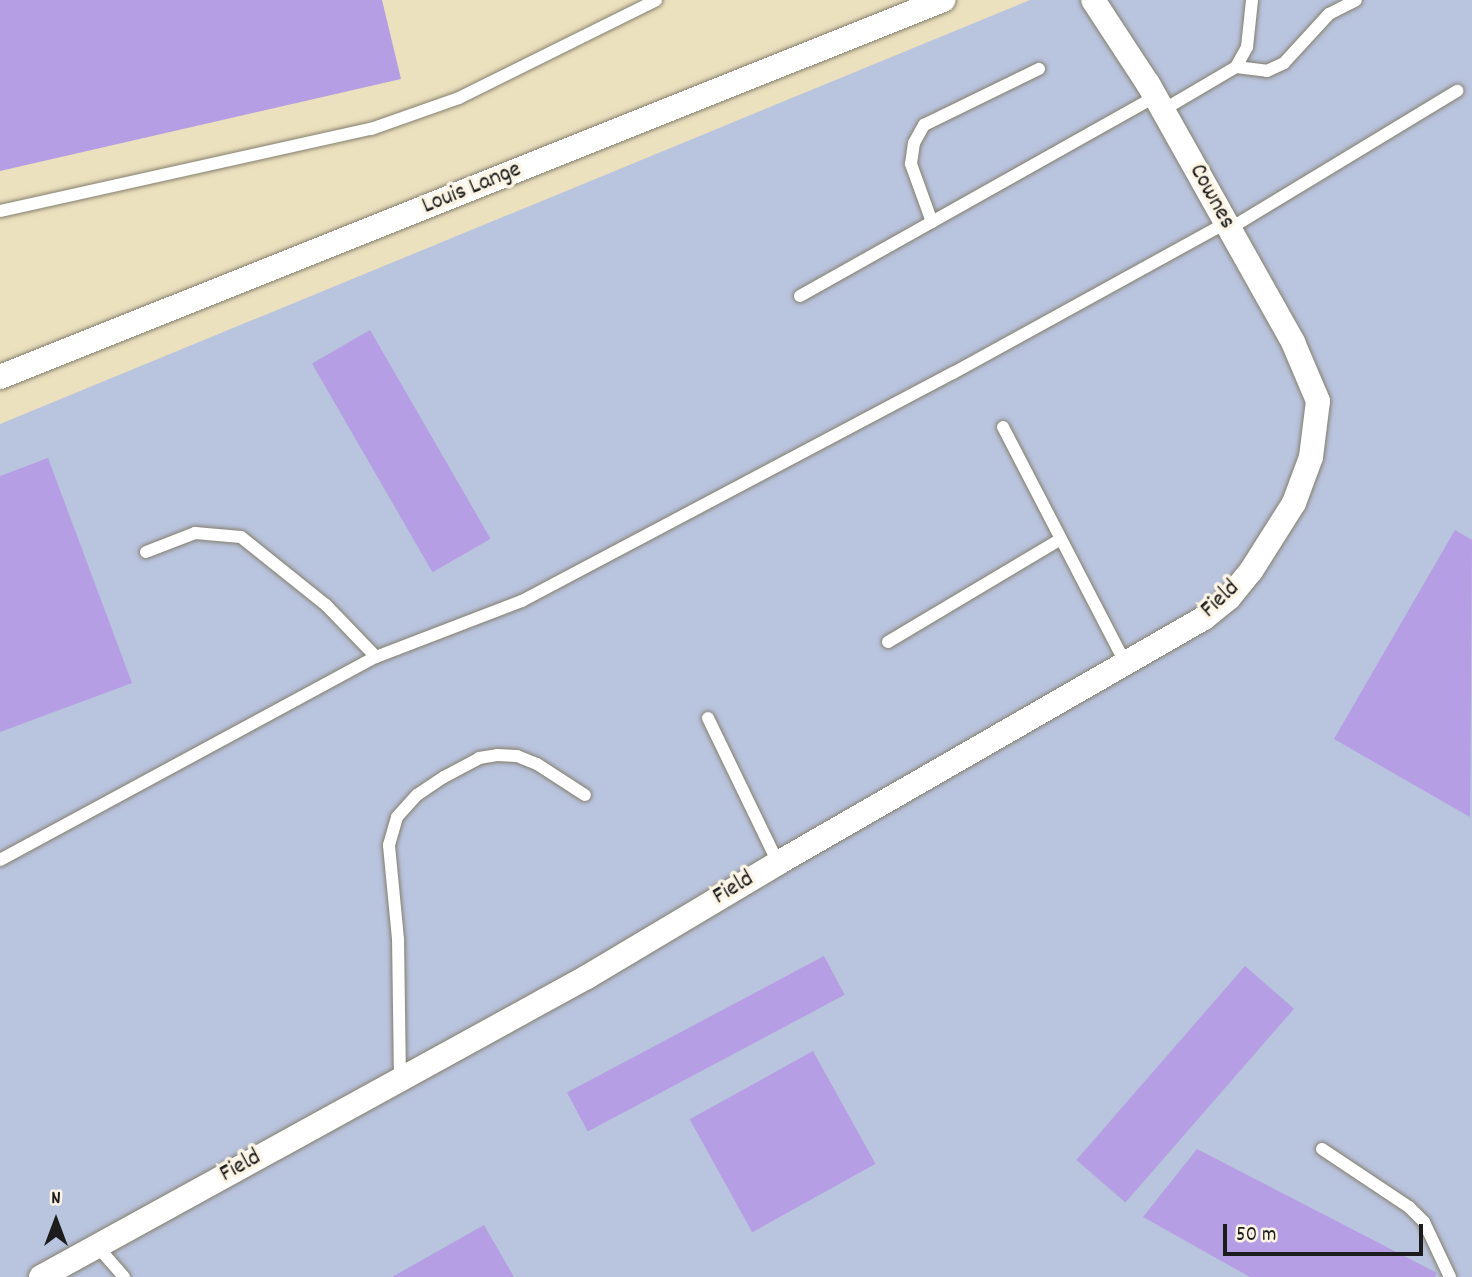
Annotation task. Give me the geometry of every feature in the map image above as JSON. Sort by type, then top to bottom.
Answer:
[{"type":"street","name":"Louis Lange","points":[[0,377],[943,0]]},
{"type":"street","name":"Cownes","points":[[1093,0],[1159,104],[1228,226],[1293,342],[1318,401]]},
{"type":"street","name":"Field","points":[[41,1277],[587,977],[778,863],[1203,620],[1229,598],[1251,571],[1294,503],[1311,457],[1318,401]]},
{"type":"lane","points":[[0,211],[371,128],[459,98],[656,0]]},
{"type":"lane","points":[[1236,67],[1247,47],[1252,0]]},
{"type":"lane","points":[[800,296],[932,222],[1159,104],[1236,67],[1267,71],[1284,63],[1329,14],[1356,0]]},
{"type":"lane","points":[[932,222],[911,164],[914,143],[924,125],[1039,69]]},
{"type":"lane","points":[[0,860],[376,657],[522,601],[1228,226],[1457,91]]},
{"type":"lane","points":[[1003,427],[1126,664]]},
{"type":"lane","points":[[146,552],[195,533],[240,537],[326,605],[376,657]]},
{"type":"lane","points":[[888,642],[1061,539]]},
{"type":"lane","points":[[708,718],[778,863]]},
{"type":"lane","points":[[400,1080],[398,939],[389,845],[397,817],[417,795],[444,777],[479,758],[497,755],[517,756],[537,764],[585,794]]},
{"type":"lane","points":[[1322,1149],[1409,1207],[1424,1222],[1450,1277]]},
{"type":"lane","points":[[97,1246],[124,1277]]},
{"type":"shaded area","points":[[1030,0],[1472,0],[1472,1277],[0,1277],[0,424]]},
{"type":"building","points":[[0,0],[382,0],[401,79],[0,171]]},
{"type":"building","points":[[370,330],[491,539],[432,572],[312,364]]},
{"type":"building","points":[[48,458],[132,683],[0,732],[0,476]]},
{"type":"building","points":[[1455,530],[1472,540],[1470,817],[1334,739]]},
{"type":"building","points":[[824,956],[845,995],[588,1131],[567,1093]]},
{"type":"building","points":[[1245,966],[1294,1009],[1125,1203],[1076,1160]]},
{"type":"building","points":[[813,1051],[876,1164],[752,1232],[690,1119]]},
{"type":"building","points":[[1197,1149],[1437,1273],[1435,1277],[1250,1277],[1143,1217]]},
{"type":"building","points":[[484,1225],[514,1277],[392,1277]]}]
